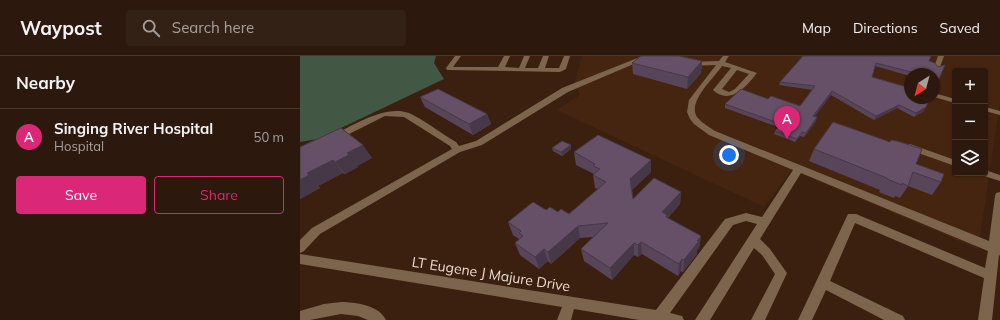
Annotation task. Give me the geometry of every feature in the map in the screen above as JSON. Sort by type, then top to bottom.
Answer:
[{"type":"street","points":[[458,56],[449,68],[450,69],[562,69],[567,56]]},
{"type":"street","points":[[500,70],[507,56]]},
{"type":"street","points":[[521,70],[527,56]]},
{"type":"street","points":[[541,70],[546,56]]},
{"type":"street","points":[[937,67],[941,56]]},
{"type":"street","points":[[300,248],[316,231],[456,150],[479,143],[565,90],[643,57],[657,59]]},
{"type":"street","points":[[678,63],[724,59],[736,67],[753,73],[740,88],[732,94],[723,94],[717,90],[736,67]]},
{"type":"street","points":[[724,59],[694,96],[690,104],[692,115],[696,122],[712,133],[997,250]]},
{"type":"street","points":[[940,97],[952,100]]},
{"type":"street","points":[[988,110],[1000,114]]},
{"type":"street","points":[[328,141],[384,114],[397,114],[406,115],[453,144],[456,150]]},
{"type":"street","points":[[903,145],[952,162]]},
{"type":"street","points":[[702,320],[799,168]]},
{"type":"street","points":[[988,174],[1000,178]]},
{"type":"street","points":[[985,320],[997,250],[1000,196]]},
{"type":"street","points":[[659,317],[695,266],[729,222],[746,217],[765,222]]},
{"type":"street","points":[[805,320],[852,217],[993,279]]},
{"type":"street","points":[[753,240],[766,252],[781,273],[758,320]]},
{"type":"street","name":"LT Eugene J Majure Drive","points":[[300,259],[677,320]]},
{"type":"street","points":[[823,283],[898,320]]},
{"type":"street","points":[[564,320],[570,302]]},
{"type":"street","points":[[300,317],[312,313],[336,309],[354,309],[366,312],[379,320]]},
{"type":"shaded area","points":[[582,56],[1000,56],[1000,102],[978,249],[792,170],[764,207],[557,110],[580,95],[575,82]]},
{"type":"green space","points":[[300,56],[436,56],[434,63],[444,79],[318,139],[300,142]]},
{"type":"building","points":[[641,56],[679,56],[702,61],[688,77],[632,63]]},
{"type":"building","points":[[803,56],[931,56],[929,61],[935,63],[938,67],[945,65],[940,77],[940,68],[904,68],[904,70],[876,63],[872,77],[904,86],[904,104],[927,104],[926,107],[916,113],[899,105],[876,116],[832,91],[813,116],[817,117],[806,133],[802,132],[797,139],[775,131],[781,124],[725,104],[741,89],[768,99],[771,96],[800,106],[815,86],[780,82]]},
{"type":"building","points":[[438,89],[487,114],[469,124],[420,97]]},
{"type":"building","points":[[833,122],[890,142],[891,140],[897,141],[922,149],[916,164],[944,174],[941,182],[913,172],[908,186],[902,183],[902,185],[814,149]]},
{"type":"building","points":[[341,128],[363,145],[347,153],[349,155],[335,162],[333,160],[307,173],[309,175],[300,180],[300,147]]},
{"type":"building","points":[[598,135],[651,160],[630,179],[633,199],[654,178],[681,192],[662,212],[667,215],[666,217],[701,236],[697,241],[699,241],[679,264],[641,242],[638,245],[634,243],[610,268],[581,249],[608,223],[578,226],[548,252],[544,249],[535,257],[515,243],[523,236],[519,233],[521,231],[508,222],[533,202],[546,210],[550,207],[558,212],[561,209],[569,214],[606,182],[593,175],[600,169],[593,166],[595,164],[574,152]]},
{"type":"building","points":[[562,141],[571,145],[561,152],[552,148]]},
{"type":"place","name":"Singing River Hospital","points":[[787,139]]}]
